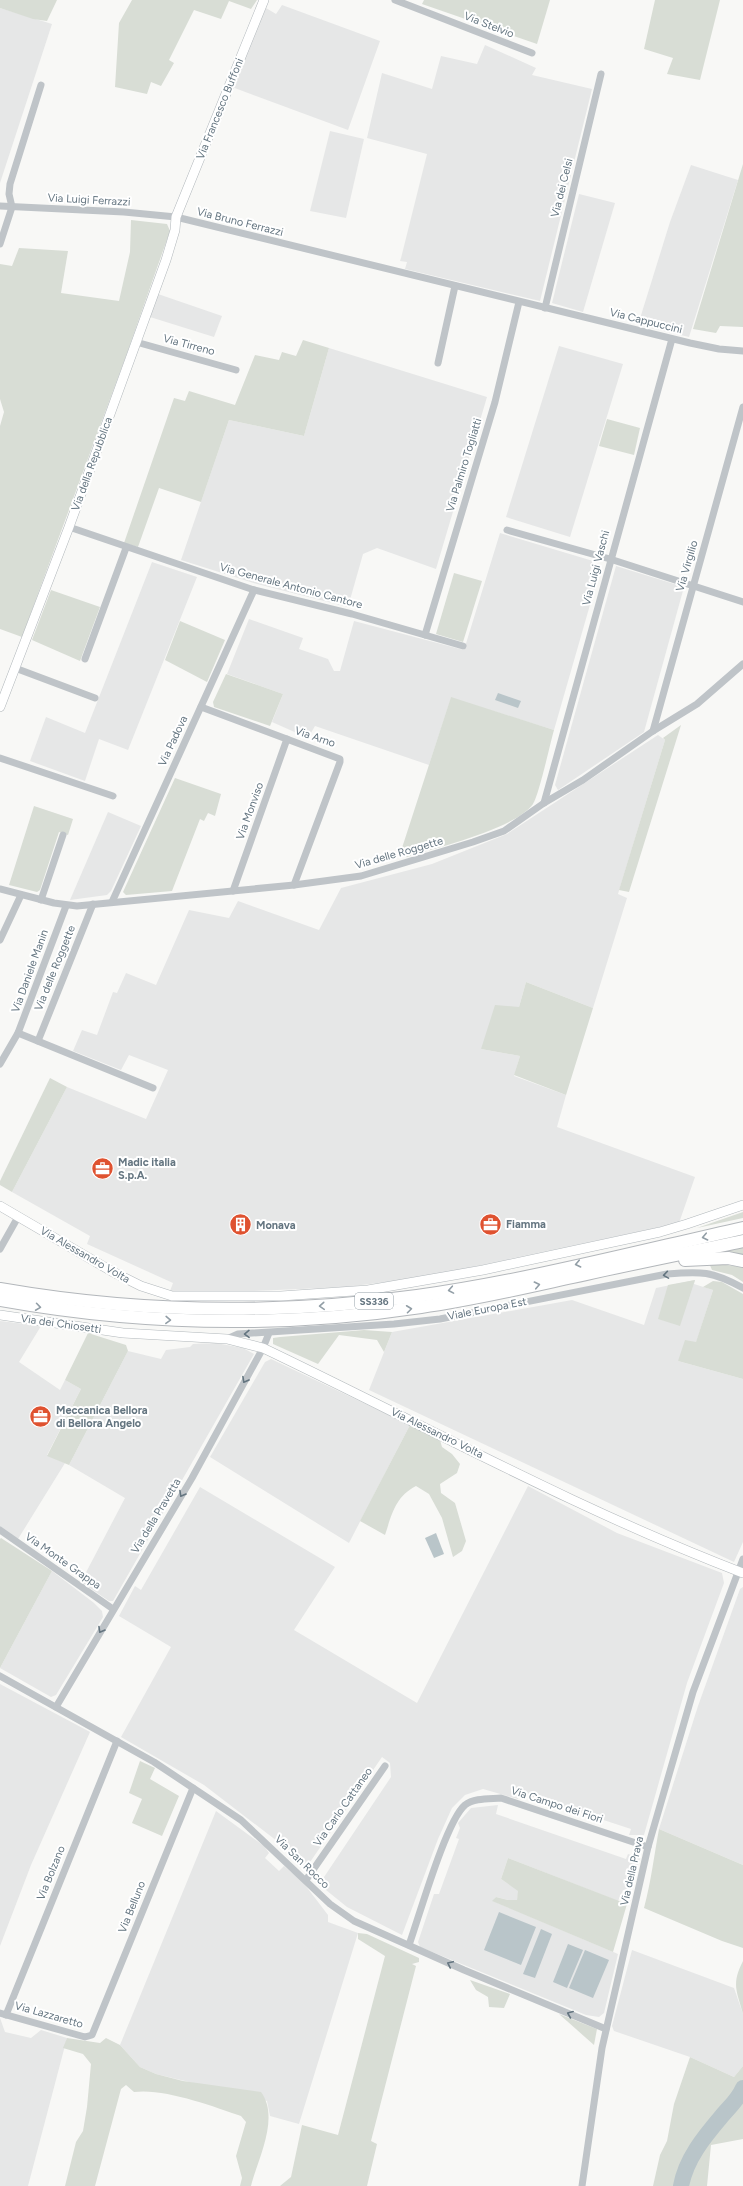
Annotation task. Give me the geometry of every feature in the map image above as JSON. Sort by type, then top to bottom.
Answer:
[{"type":"highway","name":"SS336","points":[[0,1289],[68,1299],[151,1308],[259,1309],[344,1304],[420,1296],[470,1287],[743,1228]]},
{"type":"highway","name":"SS336","points":[[0,1300],[66,1311],[150,1319],[261,1321],[302,1319],[421,1307],[473,1298],[743,1241]]},
{"type":"highway","points":[[616,1267],[702,1258],[728,1258],[743,1262]]},
{"type":"street","name":"Via Francesco Buffoni","points":[[176,218],[264,0]]},
{"type":"street","name":"Via Stelvio","points":[[395,0],[532,53]]},
{"type":"street","name":"Via dei Celsi","points":[[545,308],[601,74]]},
{"type":"street","points":[[0,244],[12,207],[10,184],[41,85]]},
{"type":"street","name":"Via Luigi Ferrazzi","points":[[0,206],[124,212],[176,218]]},
{"type":"street","name":"Via Bruno Ferrazzi","points":[[176,218],[455,286]]},
{"type":"street","name":"Via della Repubblica","points":[[0,707],[69,527],[166,260],[175,230],[176,218]]},
{"type":"street","name":"Via Cappuccini","points":[[455,286],[672,339],[719,349],[743,351]]},
{"type":"street","points":[[438,363],[455,286]]},
{"type":"street","name":"Via Palmiro Togliatti","points":[[425,634],[495,402],[520,302]]},
{"type":"street","name":"Via Luigi Vaschi","points":[[544,803],[610,559],[672,339]]},
{"type":"street","name":"Via Tirreno","points":[[136,342],[236,370]]},
{"type":"street","name":"Via Virgilio","points":[[653,731],[692,585],[743,407]]},
{"type":"street","name":"Via Generale Antonio Cantore","points":[[69,527],[126,548],[254,590],[352,614],[463,646]]},
{"type":"street","points":[[507,530],[610,559],[743,602]]},
{"type":"street","points":[[85,660],[126,548]]},
{"type":"street","name":"Via Padova","points":[[112,902],[254,590]]},
{"type":"street","name":"Via delle Roggette","points":[[0,889],[66,906],[294,885],[361,876],[504,831],[544,803],[583,780],[653,731],[697,704],[743,664]]},
{"type":"street","points":[[15,668],[95,698]]},
{"type":"street","name":"Via Arno","points":[[201,707],[336,756],[340,760],[294,885]]},
{"type":"street","name":"Via Monviso","points":[[233,891],[287,739]]},
{"type":"street","points":[[0,758],[114,796]]},
{"type":"street","points":[[42,900],[63,835]]},
{"type":"street","points":[[0,940],[22,895]]},
{"type":"street","name":"Via delle Roggette","points":[[38,1041],[92,904]]},
{"type":"street","name":"Via Daniele Manin","points":[[1,1061],[18,1033],[66,906]]},
{"type":"street","points":[[18,1033],[153,1088]]},
{"type":"street","name":"Via Alessandro Volta","points":[[0,1206],[126,1279],[161,1294],[172,1296],[281,1296],[368,1290],[483,1270],[687,1224],[743,1205]]},
{"type":"street","points":[[0,1249],[18,1217]]},
{"type":"street","name":"Viale Europa Est","points":[[227,1339],[238,1334],[394,1324],[440,1318],[667,1274],[694,1271],[721,1275],[743,1288]]},
{"type":"street","name":"Via dei Chiosetti","points":[[0,1315],[123,1333]]},
{"type":"street","name":"Via Alessandro Volta","points":[[123,1333],[227,1339],[263,1348],[562,1495],[741,1572]]},
{"type":"street","name":"Via della Pravetta","points":[[56,1707],[188,1483],[263,1348],[269,1333]]},
{"type":"street","name":"Via Monte Grappa","points":[[0,1530],[113,1609]]},
{"type":"street","name":"Via della Prava","points":[[582,2186],[606,2029],[648,1846],[693,1692],[741,1572],[743,1558]]},
{"type":"street","name":"Via San Rocco","points":[[0,1676],[117,1741],[241,1820],[340,1912],[354,1921],[464,1970],[606,2029]]},
{"type":"street","name":"Via Bolzano","points":[[3,2014],[117,1741]]},
{"type":"street","name":"Via Carlo Cattaneo","points":[[306,1880],[385,1766]]},
{"type":"street","name":"Via Belluno","points":[[92,2035],[193,1788]]},
{"type":"street","name":"Via Campo dei Fiori","points":[[409,1945],[451,1825],[465,1805],[482,1799],[501,1798],[648,1846]]},
{"type":"street","name":"Via Lazzaretto","points":[[3,2014],[85,2037],[92,2035]]},
{"type":"shaded area","points":[[0,0],[57,0],[47,21],[33,19],[0,8]]},
{"type":"shaded area","points":[[132,0],[257,0],[251,9],[229,1],[221,19],[194,10],[169,60],[174,63],[161,86],[151,82],[147,94],[115,87],[119,23]]},
{"type":"shaded area","points":[[424,0],[550,0],[537,44],[422,4]]},
{"type":"shaded area","points":[[655,0],[720,0],[700,80],[667,74],[673,58],[644,49]]},
{"type":"shaded area","points":[[282,5],[380,41],[348,130],[232,87],[266,8],[276,14]]},
{"type":"shaded area","points":[[0,8],[52,24],[0,183]]},
{"type":"shaded area","points":[[485,45],[536,68],[532,75],[592,89],[540,301],[405,269],[407,262],[400,261],[427,154],[367,138],[382,73],[432,89],[441,56],[477,64]]},
{"type":"shaded area","points":[[330,131],[364,139],[346,218],[310,211]]},
{"type":"shaded area","points":[[743,164],[743,327],[720,326],[716,333],[693,329]]},
{"type":"shaded area","points":[[691,165],[738,180],[689,337],[638,325],[670,222]]},
{"type":"shaded area","points":[[579,194],[615,203],[583,312],[552,303]]},
{"type":"shaded area","points":[[131,220],[167,224],[170,231],[127,353],[22,637],[0,629],[0,426],[4,412],[0,399],[0,264],[12,266],[19,248],[68,251],[61,293],[119,301],[130,252]]},
{"type":"shaded area","points":[[158,294],[222,316],[214,337],[150,317]]},
{"type":"shaded area","points":[[303,340],[329,348],[304,436],[229,420],[201,502],[159,488],[138,547],[124,543],[174,398],[185,401],[189,391],[235,405],[255,355],[279,360],[282,352],[296,356]]},
{"type":"shaded area","points":[[559,346],[623,364],[570,537],[506,517]]},
{"type":"shaded area","points":[[329,348],[487,397],[436,569],[377,548],[363,554],[348,607],[257,584],[181,560],[229,420],[304,436]]},
{"type":"shaded area","points":[[607,419],[640,428],[634,455],[599,446]]},
{"type":"shaded area","points":[[500,533],[593,561],[589,574],[598,577],[554,730],[451,698],[429,765],[315,726],[308,738],[272,722],[283,694],[227,674],[249,619],[303,638],[299,649],[328,659],[334,671],[340,671],[354,621],[464,650]]},
{"type":"shaded area","points":[[152,562],[197,577],[128,750],[99,739],[85,781],[30,761],[46,717],[85,733]]},
{"type":"shaded area","points":[[616,566],[684,587],[644,732],[558,790],[555,785]]},
{"type":"shaded area","points":[[454,573],[482,581],[463,642],[436,634]]},
{"type":"shaded area","points":[[51,590],[100,607],[80,661],[32,640]]},
{"type":"shaded area","points":[[180,621],[225,640],[207,682],[165,660]]},
{"type":"shaded area","points":[[226,674],[283,694],[270,726],[214,707],[213,702]]},
{"type":"shaded area","points":[[498,693],[521,701],[518,708],[495,700]]},
{"type":"shaded area","points":[[451,697],[554,730],[541,780],[533,804],[524,813],[493,829],[475,836],[407,857],[401,851]]},
{"type":"shaded area","points":[[681,725],[629,892],[619,890],[665,740],[663,738]]},
{"type":"shaded area","points":[[658,735],[665,740],[618,894],[627,898],[593,1008],[526,982],[519,1007],[481,1049],[520,1056],[514,1076],[566,1095],[557,1127],[695,1177],[679,1223],[425,1277],[346,1287],[212,1293],[170,1291],[173,1283],[87,1244],[90,1236],[12,1192],[67,1087],[146,1119],[168,1070],[129,1055],[121,1070],[73,1051],[82,1030],[97,1035],[113,992],[117,993],[126,973],[156,985],[189,910],[229,918],[238,901],[319,930],[341,888],[432,864],[507,834]]},
{"type":"shaded area","points":[[175,778],[221,794],[215,816],[208,813],[204,821],[200,819],[172,891],[126,895],[123,892]]},
{"type":"shaded area","points":[[34,806],[73,819],[68,835],[59,832],[40,890],[37,892],[9,885]]},
{"type":"shaded area","points":[[108,812],[141,826],[111,891],[107,895],[70,900]]},
{"type":"shaded area","points":[[526,982],[593,1008],[566,1095],[514,1075],[520,1056],[481,1049],[495,1005],[519,1007]]},
{"type":"shaded area","points":[[50,1078],[67,1087],[12,1192],[0,1185],[0,1181]]},
{"type":"shaded area","points":[[743,1212],[743,1218],[697,1228]]},
{"type":"shaded area","points":[[743,1247],[743,1255],[723,1251]]},
{"type":"shaded area","points":[[709,1263],[743,1267],[743,1282],[732,1275],[712,1270]]},
{"type":"shaded area","points":[[695,1280],[694,1284],[713,1290],[696,1343],[678,1361],[743,1379],[743,1542],[734,1562],[369,1390],[392,1332],[572,1300],[644,1325],[656,1288]]},
{"type":"shaded area","points":[[695,1280],[680,1326],[658,1319],[668,1285]]},
{"type":"shaded area","points":[[713,1281],[722,1282],[743,1294],[743,1379],[678,1361],[685,1340],[696,1342],[713,1290],[703,1287]]},
{"type":"shaded area","points":[[0,1321],[41,1326],[19,1362],[60,1390],[65,1380],[81,1389],[47,1455],[65,1463],[18,1539],[0,1526]]},
{"type":"shaded area","points":[[364,1330],[392,1332],[384,1352],[377,1340],[339,1335],[318,1364],[273,1344],[273,1338]]},
{"type":"shaded area","points":[[88,1333],[126,1345],[128,1351],[69,1465],[47,1456],[81,1389],[65,1380]]},
{"type":"shaded area","points":[[216,1343],[243,1348],[254,1354],[113,1601],[109,1601],[81,1582],[125,1498],[69,1465],[128,1351],[161,1359],[166,1350],[190,1347],[193,1344]]},
{"type":"shaded area","points":[[271,1359],[410,1425],[349,1543],[210,1457],[265,1362]]},
{"type":"shaded area","points":[[410,1425],[440,1440],[442,1447],[452,1454],[460,1464],[457,1473],[440,1484],[441,1493],[455,1503],[466,1541],[462,1551],[453,1557],[442,1518],[429,1494],[416,1486],[403,1495],[395,1507],[385,1535],[360,1521]]},
{"type":"shaded area","points":[[528,1486],[617,1533],[722,1573],[724,1583],[687,1683],[644,1835],[629,1835],[631,1829],[521,1793],[518,1799],[483,1789],[465,1795],[452,1808],[438,1839],[402,1935],[347,1907],[326,1890],[322,1880],[391,1777],[390,1763],[382,1757],[306,1868],[277,1841],[204,1785],[121,1737],[171,1647],[119,1616],[135,1586],[141,1590],[200,1487],[335,1567],[294,1630],[417,1703]]},
{"type":"shaded area","points":[[436,1533],[444,1554],[434,1558],[425,1538]]},
{"type":"shaded area","points":[[1,1538],[52,1571],[0,1668],[0,1539]]},
{"type":"shaded area","points":[[52,1571],[94,1603],[102,1611],[103,1617],[56,1695],[51,1697],[0,1668]]},
{"type":"shaded area","points":[[743,1587],[743,1865],[659,1829],[698,1706],[740,1589]]},
{"type":"shaded area","points":[[0,1684],[90,1732],[31,1865],[0,1946]]},
{"type":"shaded area","points":[[140,1761],[155,1768],[150,1779],[179,1796],[162,1836],[132,1823],[142,1799],[129,1793]]},
{"type":"shaded area","points":[[498,1805],[496,1814],[626,1859],[628,1854],[640,1858],[630,1892],[623,1890],[618,1901],[508,1858],[501,1879],[519,1891],[517,1900],[508,1900],[496,1897],[493,1901],[618,1954],[604,2013],[599,2017],[586,2015],[420,1947],[418,1942],[434,1894],[439,1894],[459,1839],[456,1838],[460,1828],[458,1823],[471,1808]]},
{"type":"shaded area","points":[[216,1811],[264,1846],[269,1853],[265,1858],[279,1871],[284,1866],[302,1881],[328,1915],[328,1922],[358,1933],[299,2124],[270,2116],[267,2101],[156,2074],[140,2067],[120,2045]]},
{"type":"shaded area","points":[[659,1829],[743,1865],[743,1948],[722,1941],[644,1908],[651,1879]]},
{"type":"shaded area","points":[[508,1858],[627,1904],[613,1952],[492,1901],[496,1897],[508,1900],[517,1900],[518,1891],[501,1879]]},
{"type":"shaded area","points":[[499,1912],[536,1927],[521,1965],[484,1950]]},
{"type":"shaded area","points":[[541,1929],[552,1934],[535,1978],[523,1974]]},
{"type":"shaded area","points":[[358,1933],[367,1934],[419,1958],[419,1962],[412,1964],[416,1966],[371,2141],[377,2144],[367,2186],[280,2186],[291,2177],[302,2125],[338,2135],[385,1956],[358,1939]]},
{"type":"shaded area","points":[[568,1944],[583,1950],[567,1988],[553,1982]]},
{"type":"shaded area","points":[[585,1950],[609,1960],[593,1998],[569,1988]]},
{"type":"shaded area","points":[[632,1950],[734,1988],[743,2014],[743,2066],[734,2077],[690,2057],[614,2031],[612,2026]]},
{"type":"shaded area","points":[[743,1961],[743,2014],[737,1993],[736,1982],[739,1969]]},
{"type":"shaded area","points":[[470,1980],[510,1994],[504,2008],[489,2007],[488,1997],[476,1990]]},
{"type":"shaded area","points":[[559,2014],[597,2029],[594,2045]]},
{"type":"shaded area","points":[[0,2018],[5,2032],[31,2038],[41,2030],[67,2038],[28,2186],[0,2186]]},
{"type":"shaded area","points":[[67,2038],[100,2043],[106,2038],[120,2045],[140,2067],[156,2074],[183,2081],[261,2092],[266,2102],[268,2126],[266,2138],[251,2186],[240,2186],[242,2178],[236,2156],[246,2122],[241,2116],[173,2095],[146,2091],[134,2092],[126,2085],[121,2089],[95,2186],[65,2186],[76,2142],[83,2131],[91,2064],[83,2054],[63,2048]]},
{"type":"shaded area","points":[[690,2057],[734,2077],[743,2066],[743,2139],[711,2145],[707,2186],[653,2186],[660,2155],[667,2141],[674,2104]]},
{"type":"waterway","points":[[681,2186],[683,2176],[696,2149],[708,2132],[736,2100],[743,2088]]},
{"type":"place","name":"Madic italia S.p.A.","points":[[102,1168]]},
{"type":"place","name":"Fiamma","points":[[490,1224]]},
{"type":"place","name":"Monava","points":[[240,1225]]},
{"type":"place","name":"Meccanica Bellora di Bellora Angelo","points":[[41,1416]]}]
